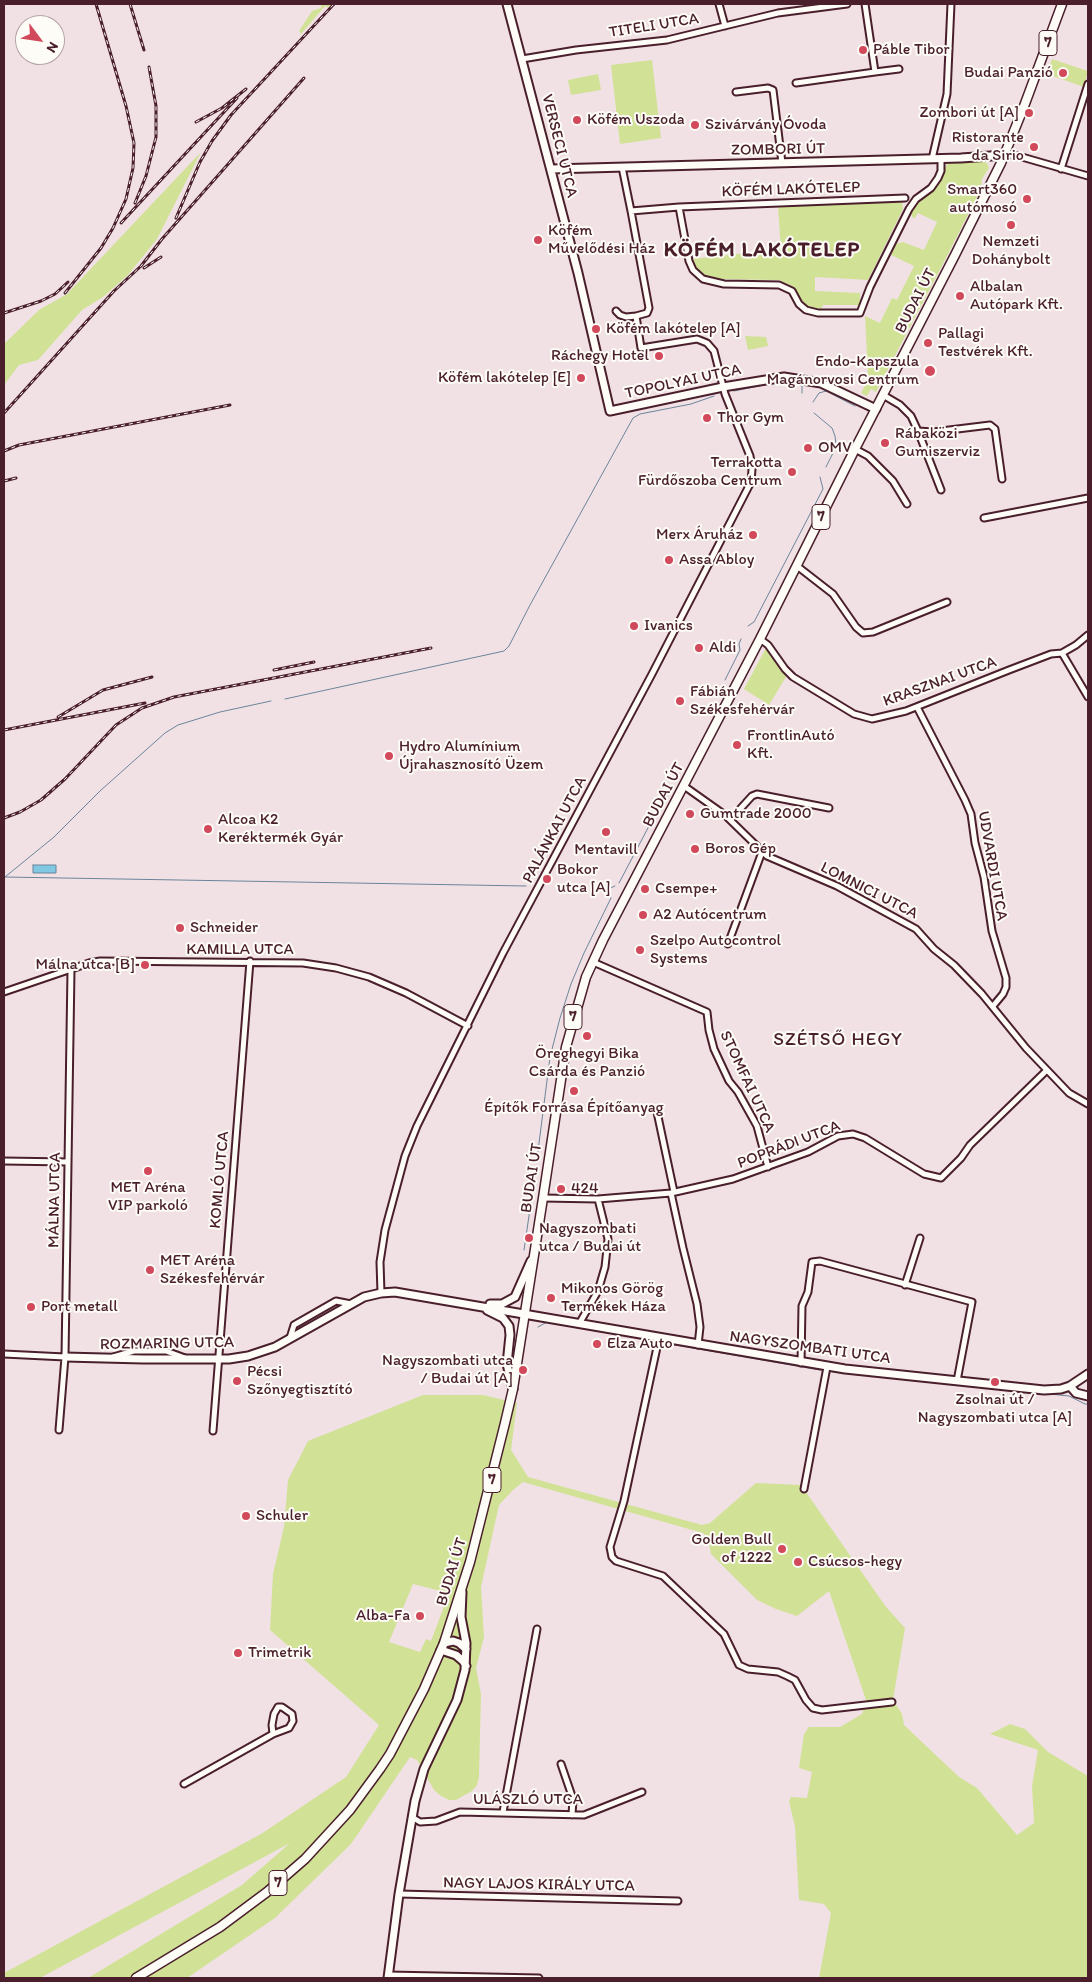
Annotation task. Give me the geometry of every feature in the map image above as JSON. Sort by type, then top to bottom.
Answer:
[{"type":"main road","name":"BUDAI ÚT","points":[[443,1646],[486,1503],[513,1389],[566,1047],[581,991],[592,962],[760,639],[1005,154],[1062,4]]},
{"type":"main road","name":"7","points":[[136,1978],[190,1947],[244,1910],[287,1875],[323,1840],[355,1803],[390,1754],[443,1646]]},
{"type":"street","name":"VERSECI UTCA","points":[[507,4],[578,273],[610,411]]},
{"type":"street","points":[[719,4],[725,26]]},
{"type":"street","name":"TITELI UTCA","points":[[522,59],[576,50],[667,40],[778,13],[847,4]]},
{"type":"street","points":[[865,4],[875,72]]},
{"type":"street","points":[[932,159],[947,94],[951,4]]},
{"type":"street","points":[[796,83],[899,69]]},
{"type":"street","points":[[1061,169],[1088,84]]},
{"type":"street","points":[[736,92],[768,88],[773,90],[782,163]]},
{"type":"street","points":[[1005,154],[1015,154],[1088,176]]},
{"type":"street","name":"ZOMBORI ÚT","points":[[551,169],[941,159],[1005,154]]},
{"type":"street","points":[[679,207],[689,262],[693,270],[703,279],[724,284],[784,286],[792,291],[806,310],[818,313],[860,313],[870,287],[909,208],[916,199],[931,188],[938,178],[941,171],[941,159]]},
{"type":"street","points":[[616,311],[626,317],[647,313],[649,308],[622,167]]},
{"type":"street","name":"KÖFÉM LAKÓTELEP","points":[[631,211],[679,207],[905,198]]},
{"type":"street","points":[[636,316],[641,348],[692,339],[708,343],[716,354],[723,387]]},
{"type":"street","name":"TOPOLYAI UTCA","points":[[610,411],[777,377],[802,378],[821,383],[876,409]]},
{"type":"street","name":"PALÁNKAI UTCA","points":[[381,1293],[381,1250],[390,1208],[405,1156],[421,1118],[504,953],[751,482],[750,456],[723,387]]},
{"type":"street","points":[[883,395],[906,410],[918,431],[941,490]]},
{"type":"street","points":[[918,431],[933,432],[990,425],[995,429],[1002,479]]},
{"type":"street","points":[[855,449],[868,456],[893,481],[907,504]]},
{"type":"street","points":[[984,518],[1088,498]]},
{"type":"street","points":[[797,566],[833,594],[856,627],[863,633],[873,632],[948,602]]},
{"type":"street","name":"KRASZNAI UTCA","points":[[760,639],[768,645],[785,670],[793,677],[859,716],[872,719],[894,715],[917,707],[1026,663],[1062,652],[1076,646],[1088,635]]},
{"type":"street","points":[[1062,652],[1088,696]]},
{"type":"street","name":"UDVARDI UTCA","points":[[917,707],[966,800],[971,814],[992,931],[1006,978],[1006,987],[1003,994],[993,1006]]},
{"type":"street","name":"LOMNICI UTCA","points":[[684,786],[730,820],[762,852],[783,864],[837,886],[911,925],[934,949],[962,973],[993,1006],[1026,1048],[1069,1093],[1088,1104]]},
{"type":"street","points":[[730,820],[752,796],[757,794],[829,808]]},
{"type":"street","points":[[728,944],[762,852]]},
{"type":"street","name":"KAMILLA UTCA","points":[[4,992],[89,963],[110,961],[303,963],[346,970],[391,986],[468,1026]]},
{"type":"street","name":"KOMLÓ UTCA","points":[[213,1431],[250,962]]},
{"type":"street","name":"STOMFAI UTCA","points":[[592,962],[707,1012],[714,1049],[729,1081],[738,1092],[757,1126],[768,1167]]},
{"type":"street","name":"MÁLNA UTCA","points":[[59,1430],[65,1357],[71,970]]},
{"type":"street","name":"POPRÁDI UTCA","points":[[543,1198],[598,1199],[673,1192],[733,1179],[808,1152],[838,1136],[853,1134],[873,1142],[912,1168],[932,1177],[941,1178],[961,1158],[970,1145],[1047,1070]]},
{"type":"street","points":[[657,1112],[683,1248],[698,1304],[700,1327],[698,1345]]},
{"type":"street","points":[[4,1161],[68,1162]]},
{"type":"street","points":[[579,1324],[598,1292],[606,1267],[608,1239],[598,1199]]},
{"type":"street","points":[[906,1285],[920,1238]]},
{"type":"street","points":[[476,1305],[502,1304],[512,1299],[518,1292],[534,1254]]},
{"type":"street","points":[[801,1363],[801,1311],[809,1287],[812,1262],[827,1262],[972,1302],[957,1381]]},
{"type":"street","name":"ROZMARING UTCA","points":[[4,1354],[106,1359],[218,1359],[255,1355],[364,1297],[381,1293],[401,1292],[524,1314]]},
{"type":"street","points":[[476,1305],[500,1315],[509,1326],[507,1364],[513,1389]]},
{"type":"street","name":"NAGYSZOMBATI UTCA","points":[[524,1314],[827,1367],[1044,1390],[1070,1386]]},
{"type":"street","points":[[659,1338],[624,1501],[610,1547],[612,1557],[616,1561],[663,1576],[724,1634],[739,1666],[748,1669],[778,1672],[795,1680],[806,1700],[813,1708],[822,1710],[892,1702]]},
{"type":"street","points":[[804,1489],[827,1367]]},
{"type":"street","points":[[1088,1374],[1070,1386],[1076,1394],[1088,1396]]},
{"type":"street","points":[[462,1587],[462,1617],[466,1666],[457,1700],[424,1769],[412,1817],[388,1976],[539,1978]]},
{"type":"street","points":[[503,1812],[538,1629]]},
{"type":"street","points":[[466,1649],[459,1642],[453,1641],[443,1646],[463,1660],[466,1666]]},
{"type":"street","points":[[184,1784],[273,1734],[289,1728],[293,1721],[292,1714],[282,1707],[278,1707],[274,1714],[273,1734]]},
{"type":"street","points":[[561,1764],[573,1800],[572,1814]]},
{"type":"street","name":"ULÁSZLÓ UTCA","points":[[412,1817],[420,1822],[436,1821],[460,1812],[584,1814],[642,1792]]},
{"type":"street","name":"NAGY LAJOS KIRÁLY UTCA","points":[[399,1894],[678,1901]]},
{"type":"green space","points":[[321,4],[332,4],[328,8],[325,6],[301,34],[299,31],[312,11],[321,8]]},
{"type":"green space","points":[[1052,59],[1088,71],[1084,87],[1047,74]]},
{"type":"green space","points":[[652,60],[661,138],[620,144],[611,65]]},
{"type":"green space","points":[[598,74],[601,90],[571,95],[568,80]]},
{"type":"green space","points":[[201,152],[157,239],[128,275],[103,297],[82,310],[38,360],[19,365],[4,385],[4,344],[39,310],[67,294]]},
{"type":"green space","points":[[948,162],[983,162],[987,163],[989,168],[982,179],[981,189],[876,392],[871,389],[867,396],[861,393],[868,376],[865,316],[880,323],[892,298],[897,300],[914,266],[891,255],[896,244],[903,242],[924,250],[937,222],[918,213],[913,218],[910,212],[915,203],[937,186]]},
{"type":"green space","points":[[902,202],[903,209],[868,280],[815,277],[815,291],[860,293],[860,305],[823,305],[822,308],[816,309],[803,303],[793,287],[779,280],[715,279],[703,276],[696,270],[693,259],[781,249],[778,207]]},
{"type":"green space","points":[[745,336],[766,337],[768,346],[748,350]]},
{"type":"green space","points":[[766,648],[786,677],[769,705],[744,689]]},
{"type":"green space","points":[[423,1395],[483,1395],[517,1403],[511,1450],[528,1477],[702,1525],[710,1523],[756,1483],[801,1485],[886,1607],[905,1628],[893,1700],[902,1714],[904,1725],[959,1777],[977,1788],[1017,1835],[1034,1823],[1032,1786],[1038,1750],[990,1734],[1010,1724],[1025,1729],[1048,1752],[1088,1776],[1088,1978],[819,1978],[831,1913],[824,1904],[799,1900],[795,1827],[789,1801],[791,1797],[807,1798],[812,1772],[799,1768],[804,1734],[809,1727],[840,1727],[862,1714],[866,1700],[829,1591],[797,1616],[776,1609],[757,1600],[711,1554],[708,1538],[703,1533],[523,1482],[499,1505],[481,1587],[484,1637],[476,1668],[481,1694],[479,1777],[477,1785],[472,1791],[456,1800],[449,1800],[441,1796],[434,1790],[417,1760],[410,1757],[351,1844],[275,1918],[187,1978],[88,1978],[242,1885],[290,1843],[40,1978],[4,1978],[4,1973],[261,1834],[346,1777],[379,1725],[270,1630],[273,1574],[284,1527],[288,1480],[308,1441]],"holes":[[[413,1584],[449,1593],[431,1641],[426,1639],[420,1652],[389,1642]]]},
{"type":"water","points":[[33,865],[56,865],[56,873],[33,873]]},
{"type":"waterway","points":[[734,391],[769,384],[795,383],[802,386],[802,393]]},
{"type":"waterway","points":[[813,402],[819,393],[826,391],[855,406]]},
{"type":"waterway","points":[[285,699],[504,651],[509,646],[633,418],[640,414],[691,404],[714,396]]},
{"type":"waterway","points":[[814,413],[832,428],[835,436],[836,444],[826,467]]},
{"type":"waterway","points":[[748,626],[754,622],[823,489],[820,477]]},
{"type":"waterway","points":[[725,680],[740,650],[739,644],[741,639]]},
{"type":"waterway","points":[[5,877],[54,837],[100,791],[165,733],[178,725],[220,712],[271,701]]},
{"type":"waterway","points":[[660,804],[673,788]]},
{"type":"waterway","points":[[619,883],[659,807]]},
{"type":"waterway","points":[[4,877],[526,886]]},
{"type":"waterway","points":[[608,889],[615,886]]},
{"type":"waterway","points":[[537,1159],[550,1057],[560,1018],[584,953],[611,898],[608,889],[602,887]]},
{"type":"waterway","points":[[524,1250],[536,1168]]},
{"type":"waterway","points":[[538,1327],[547,1322],[592,1329]]},
{"type":"waterway","points":[[612,1333],[646,1340],[651,1344]]},
{"type":"waterway","points":[[664,1347],[670,1344],[820,1370]]},
{"type":"waterway","points":[[833,1372],[958,1385]]},
{"type":"waterway","points":[[963,1385],[1069,1396],[1088,1404]]},
{"type":"railway","points":[[65,293],[101,248],[113,228],[126,199],[133,168],[134,143],[126,106],[96,4]]},
{"type":"railway","points":[[130,4],[144,50]]},
{"type":"railway","points":[[176,218],[200,162],[212,141],[231,115],[334,4]]},
{"type":"railway","points":[[135,203],[146,176],[156,137],[156,106],[149,67]]},
{"type":"railway","points":[[4,413],[114,291],[141,266],[162,239],[304,78]]},
{"type":"railway","points":[[196,122],[222,108],[246,89]]},
{"type":"railway","points":[[121,223],[237,98]]},
{"type":"railway","points":[[144,268],[161,257]]},
{"type":"railway","points":[[4,313],[41,301],[55,294],[68,282]]},
{"type":"railway","points":[[4,451],[19,445],[230,405]]},
{"type":"railway","points":[[4,481],[16,478]]},
{"type":"railway","points":[[4,818],[20,812],[41,800],[65,779],[116,725],[142,708],[174,697],[431,648]]},
{"type":"railway","points":[[274,670],[314,662]]},
{"type":"railway","points":[[58,717],[103,690],[152,677]]},
{"type":"railway","points":[[4,730],[145,703]]},
{"type":"place","name":"Páble Tibor","points":[[863,50]]},
{"type":"place","name":"Budai Panzió","points":[[1063,73]]},
{"type":"place","name":"Zombori út [A]","points":[[1029,113]]},
{"type":"place","name":"Köfém Uszoda","points":[[577,120]]},
{"type":"place","name":"Szivárvány Óvoda","points":[[695,125]]},
{"type":"place","name":"Ristorante da Sirio","points":[[1034,147]]},
{"type":"place","name":"Smart360 autómosó","points":[[1027,199]]},
{"type":"place","name":"Nemzeti Dohánybolt","points":[[1011,225]]},
{"type":"place","name":"Köfém Művelődési Ház","points":[[538,240]]},
{"type":"place","name":"Albalan Autópark Kft.","points":[[960,296]]},
{"type":"place","name":"Köfém lakótelep [A]","points":[[596,329]]},
{"type":"place","name":"Pallagi Testvérek Kft.","points":[[928,343]]},
{"type":"place","name":"Ráchegy Hotel","points":[[659,356]]},
{"type":"place","name":"Endo-Kapszula Magánorvosi Centrum","points":[[930,371]]},
{"type":"place","name":"Köfém lakótelep [E]","points":[[581,378]]},
{"type":"place","name":"Thor Gym","points":[[707,418]]},
{"type":"place","name":"Rábaközi Gumiszerviz","points":[[885,443]]},
{"type":"place","name":"OMV","points":[[808,448]]},
{"type":"place","name":"Terrakotta Fürdőszoba Centrum","points":[[792,472]]},
{"type":"place","name":"Merx Áruház","points":[[753,535]]},
{"type":"place","name":"Assa Abloy","points":[[669,560]]},
{"type":"place","name":"Ivanics","points":[[634,626]]},
{"type":"place","name":"Aldi","points":[[699,648]]},
{"type":"place","name":"Fábián Székesfehérvár","points":[[680,701]]},
{"type":"place","name":"FrontlinAutó Kft.","points":[[737,745]]},
{"type":"place","name":"Hydro Alumínium Újrahasznosító Üzem","points":[[389,756]]},
{"type":"place","name":"Gumtrade 2000","points":[[690,814]]},
{"type":"place","name":"Alcoa K2 Keréktermék Gyár","points":[[208,829]]},
{"type":"place","name":"Mentavill","points":[[606,832]]},
{"type":"place","name":"Boros Gép","points":[[695,849]]},
{"type":"place","name":"Bokor utca [A]","points":[[547,879]]},
{"type":"place","name":"Csempe+","points":[[645,889]]},
{"type":"place","name":"A2 Autócentrum","points":[[643,915]]},
{"type":"place","name":"Schneider","points":[[180,928]]},
{"type":"place","name":"Szelpo Autocontrol Systems","points":[[640,950]]},
{"type":"place","name":"Málna utca [B]","points":[[145,965]]},
{"type":"place","name":"Öreghegyi Bika Csárda és Panzió","points":[[587,1036]]},
{"type":"place","name":"Építők Forrása Építőanyag","points":[[574,1091]]},
{"type":"place","name":"MET Aréna VIP parkoló","points":[[148,1171]]},
{"type":"place","name":"424","points":[[561,1189]]},
{"type":"place","name":"Nagyszombati utca / Budai út","points":[[529,1238]]},
{"type":"place","name":"MET Aréna Székesfehérvár","points":[[150,1270]]},
{"type":"place","name":"Mikonos Görög Termékek Háza","points":[[551,1298]]},
{"type":"place","name":"Port metall","points":[[31,1307]]},
{"type":"place","name":"Elza Auto","points":[[597,1344]]},
{"type":"place","name":"Nagyszombati utca / Budai út [A]","points":[[523,1370]]},
{"type":"place","name":"Pécsi Szőnyegtisztító","points":[[237,1381]]},
{"type":"place","name":"Zsolnai út / Nagyszombati utca [A]","points":[[995,1382]]},
{"type":"place","name":"Schuler","points":[[246,1516]]},
{"type":"place","name":"Golden Bull of 1222","points":[[782,1549]]},
{"type":"place","name":"Csúcsos-hegy","points":[[798,1562]]},
{"type":"place","name":"Alba-Fa","points":[[420,1616]]},
{"type":"place","name":"Trimetrik","points":[[238,1653]]},
{"type":"district","name":"KÖFÉM LAKÓTELEP","points":[[762,251]]},
{"type":"district","name":"SZÉTSŐ HEGY","points":[[838,1040]]}]
